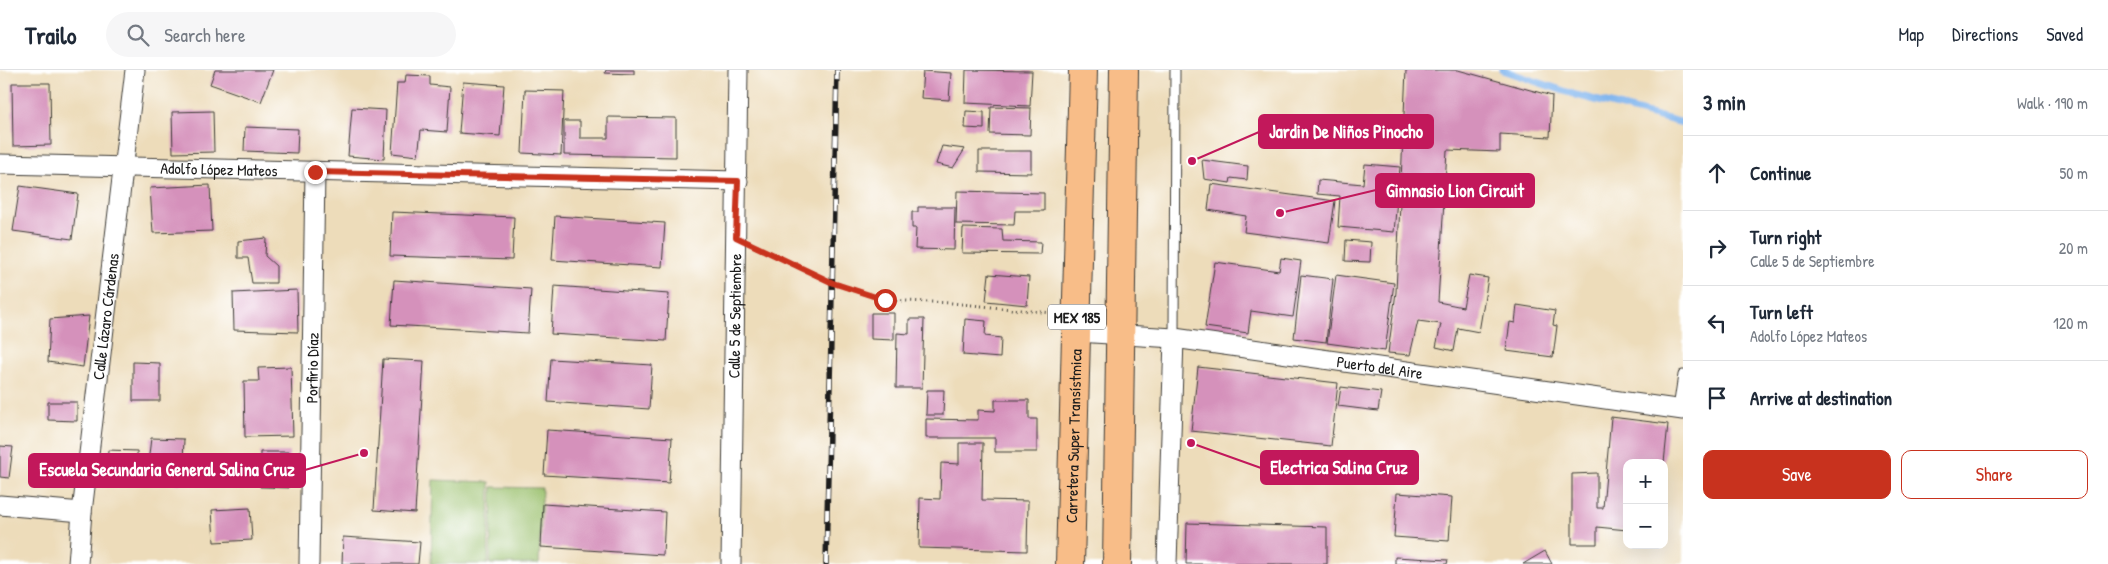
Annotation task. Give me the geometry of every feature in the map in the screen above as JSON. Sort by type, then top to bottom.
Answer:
[{"type":"main road","name":"Carretera Super Transístmica","points":[[1070,564],[1083,70]]},
{"type":"main road","name":"MEX 185","points":[[1117,564],[1124,70]]},
{"type":"street","name":"Calle Lázaro Cárdenas","points":[[78,564],[82,512],[136,70]]},
{"type":"street","name":"Calle 5 de Septiembre","points":[[730,564],[738,181],[738,70]]},
{"type":"street","name":"Adolfo López Mateos","points":[[0,164],[738,181]]},
{"type":"street","name":"Porfirio Díaz","points":[[309,564],[315,172]]},
{"type":"street","name":"Puerto del Aire","points":[[1077,324],[1120,335],[1174,338],[1680,410]]},
{"type":"street","points":[[1167,564],[1174,338]]},
{"type":"street","points":[[0,504],[82,512]]},
{"type":"lane","points":[[1174,338],[1175,70]]},
{"type":"lane","points":[[1680,410],[1683,374]]},
{"type":"path","points":[[736,237],[833,283],[885,300],[952,303],[1077,324]]},
{"type":"green space","points":[[433,480],[490,482],[488,564],[431,564]]},
{"type":"green space","points":[[492,487],[542,488],[539,564],[490,564]]},
{"type":"building","points":[[215,70],[273,70],[261,102],[210,84]]},
{"type":"building","points":[[606,70],[634,70],[634,74],[605,73]]},
{"type":"building","points":[[966,70],[1032,71],[1030,106],[965,103]]},
{"type":"building","points":[[1406,70],[1458,70],[1552,96],[1550,137],[1500,134],[1500,152],[1447,150],[1438,302],[1463,307],[1469,275],[1488,278],[1479,332],[1458,328],[1454,351],[1436,347],[1441,324],[1418,321],[1410,355],[1388,353],[1396,292]]},
{"type":"building","points":[[923,71],[951,73],[949,100],[921,98]]},
{"type":"building","points":[[406,75],[430,76],[430,85],[450,87],[447,132],[421,130],[418,156],[392,153],[397,83],[405,83]]},
{"type":"building","points":[[463,82],[504,85],[500,136],[459,133]]},
{"type":"building","points":[[12,83],[50,83],[51,145],[13,146]]},
{"type":"building","points":[[525,90],[564,91],[561,155],[522,153]]},
{"type":"building","points":[[991,107],[1031,108],[1030,135],[990,134]]},
{"type":"building","points":[[352,108],[386,110],[384,159],[348,156]]},
{"type":"building","points":[[213,111],[214,152],[173,153],[172,112]]},
{"type":"building","points":[[966,111],[984,112],[984,129],[965,128]]},
{"type":"building","points":[[608,117],[676,118],[676,157],[564,155],[564,121],[580,121],[580,138],[608,138]]},
{"type":"building","points":[[245,127],[298,129],[297,153],[244,151]]},
{"type":"building","points":[[942,146],[965,149],[953,168],[936,164]]},
{"type":"building","points":[[979,151],[1031,151],[1031,173],[979,172]]},
{"type":"building","points":[[1202,160],[1248,166],[1247,180],[1231,178],[1230,183],[1204,179]]},
{"type":"building","points":[[1365,164],[1400,167],[1394,232],[1338,227],[1340,196],[1317,194],[1318,180],[1363,184]]},
{"type":"building","points":[[1211,184],[1335,201],[1329,243],[1244,232],[1246,216],[1208,210]]},
{"type":"building","points":[[210,185],[212,231],[153,233],[150,188]]},
{"type":"building","points":[[20,186],[78,194],[72,239],[13,231]]},
{"type":"building","points":[[957,191],[1044,193],[1044,211],[1015,211],[1014,225],[956,224]]},
{"type":"building","points":[[918,207],[955,207],[954,250],[915,249],[916,228],[912,228],[912,212],[918,212]]},
{"type":"building","points":[[392,212],[514,217],[512,260],[390,256]]},
{"type":"building","points":[[555,216],[665,223],[662,267],[552,260]]},
{"type":"building","points":[[963,228],[1002,229],[1003,241],[1041,242],[1040,254],[962,253]]},
{"type":"building","points":[[266,238],[265,256],[276,266],[276,283],[252,283],[248,258],[238,258],[238,241]]},
{"type":"building","points":[[1346,240],[1371,242],[1370,262],[1345,261]]},
{"type":"building","points":[[1281,258],[1301,261],[1293,317],[1251,311],[1248,333],[1205,327],[1215,262],[1279,271]]},
{"type":"building","points":[[989,274],[1029,277],[1027,305],[986,301]]},
{"type":"building","points":[[1301,275],[1333,279],[1326,342],[1294,338]]},
{"type":"building","points":[[1336,275],[1394,283],[1385,351],[1327,343]]},
{"type":"building","points":[[394,280],[531,289],[528,333],[391,325]]},
{"type":"building","points":[[554,286],[669,294],[666,341],[551,334]]},
{"type":"building","points":[[297,290],[298,332],[234,330],[233,293]]},
{"type":"building","points":[[1517,305],[1555,311],[1553,325],[1557,326],[1553,357],[1506,351],[1510,322],[1515,323]]},
{"type":"building","points":[[871,313],[894,313],[894,340],[871,339]]},
{"type":"building","points":[[89,316],[83,367],[48,362],[50,319]]},
{"type":"building","points":[[909,319],[924,319],[922,388],[896,388],[897,333],[909,334]]},
{"type":"building","points":[[965,319],[986,321],[985,336],[1001,338],[1000,358],[963,355]]},
{"type":"building","points":[[383,359],[424,361],[415,513],[374,510]]},
{"type":"building","points":[[551,359],[652,365],[649,409],[548,402]]},
{"type":"building","points":[[133,362],[160,363],[160,401],[133,401]]},
{"type":"building","points":[[291,367],[293,436],[245,437],[244,381],[259,381],[258,368]]},
{"type":"building","points":[[1198,367],[1338,383],[1331,446],[1191,431]]},
{"type":"building","points":[[1341,387],[1381,392],[1378,411],[1338,406]]},
{"type":"building","points":[[927,390],[944,390],[943,415],[926,415]]},
{"type":"building","points":[[995,400],[1029,400],[1029,419],[1037,419],[1037,452],[995,452],[995,438],[926,438],[926,419],[978,420],[978,410],[995,411]]},
{"type":"building","points":[[48,402],[77,402],[77,421],[48,420]]},
{"type":"building","points":[[1611,417],[1668,424],[1664,459],[1623,459],[1623,530],[1597,527],[1597,544],[1572,544],[1572,474],[1597,473],[1597,508],[1603,508]]},
{"type":"building","points":[[547,430],[672,438],[669,483],[544,475]]},
{"type":"building","points":[[151,438],[184,439],[182,484],[146,480]]},
{"type":"building","points":[[959,443],[983,443],[982,500],[1028,501],[1027,551],[919,548],[920,498],[940,499],[941,463],[959,464]]},
{"type":"building","points":[[0,446],[13,447],[9,478],[0,477]]},
{"type":"building","points":[[108,450],[137,451],[137,469],[107,468]]},
{"type":"building","points":[[260,452],[289,452],[289,488],[260,487]]},
{"type":"building","points":[[1397,493],[1452,497],[1449,541],[1394,537]]},
{"type":"building","points":[[543,504],[665,512],[663,555],[541,547]]},
{"type":"building","points":[[250,508],[252,540],[214,542],[212,510]]},
{"type":"building","points":[[1187,523],[1327,527],[1327,564],[1186,564]]},
{"type":"building","points":[[343,537],[420,542],[418,564],[342,564]]},
{"type":"building","points":[[1545,551],[1552,564],[1523,564]]},
{"type":"building","points":[[1395,557],[1448,560],[1447,564],[1395,564]]},
{"type":"waterway","points":[[1502,70],[1576,95],[1683,123]]},
{"type":"railway","points":[[826,564],[837,70]]},
{"type":"place","name":"Jardin De Niños Pinocho","points":[[1192,161]]},
{"type":"place","name":"Gimnasio Lion Circuit","points":[[1280,213]]},
{"type":"place","name":"Electrica Salina Cruz","points":[[1191,443]]},
{"type":"place","name":"Escuela Secundaria General Salina Cruz","points":[[364,453]]},
{"type":"route","points":[[315,172],[738,181],[736,237],[833,283],[885,300]]}]
